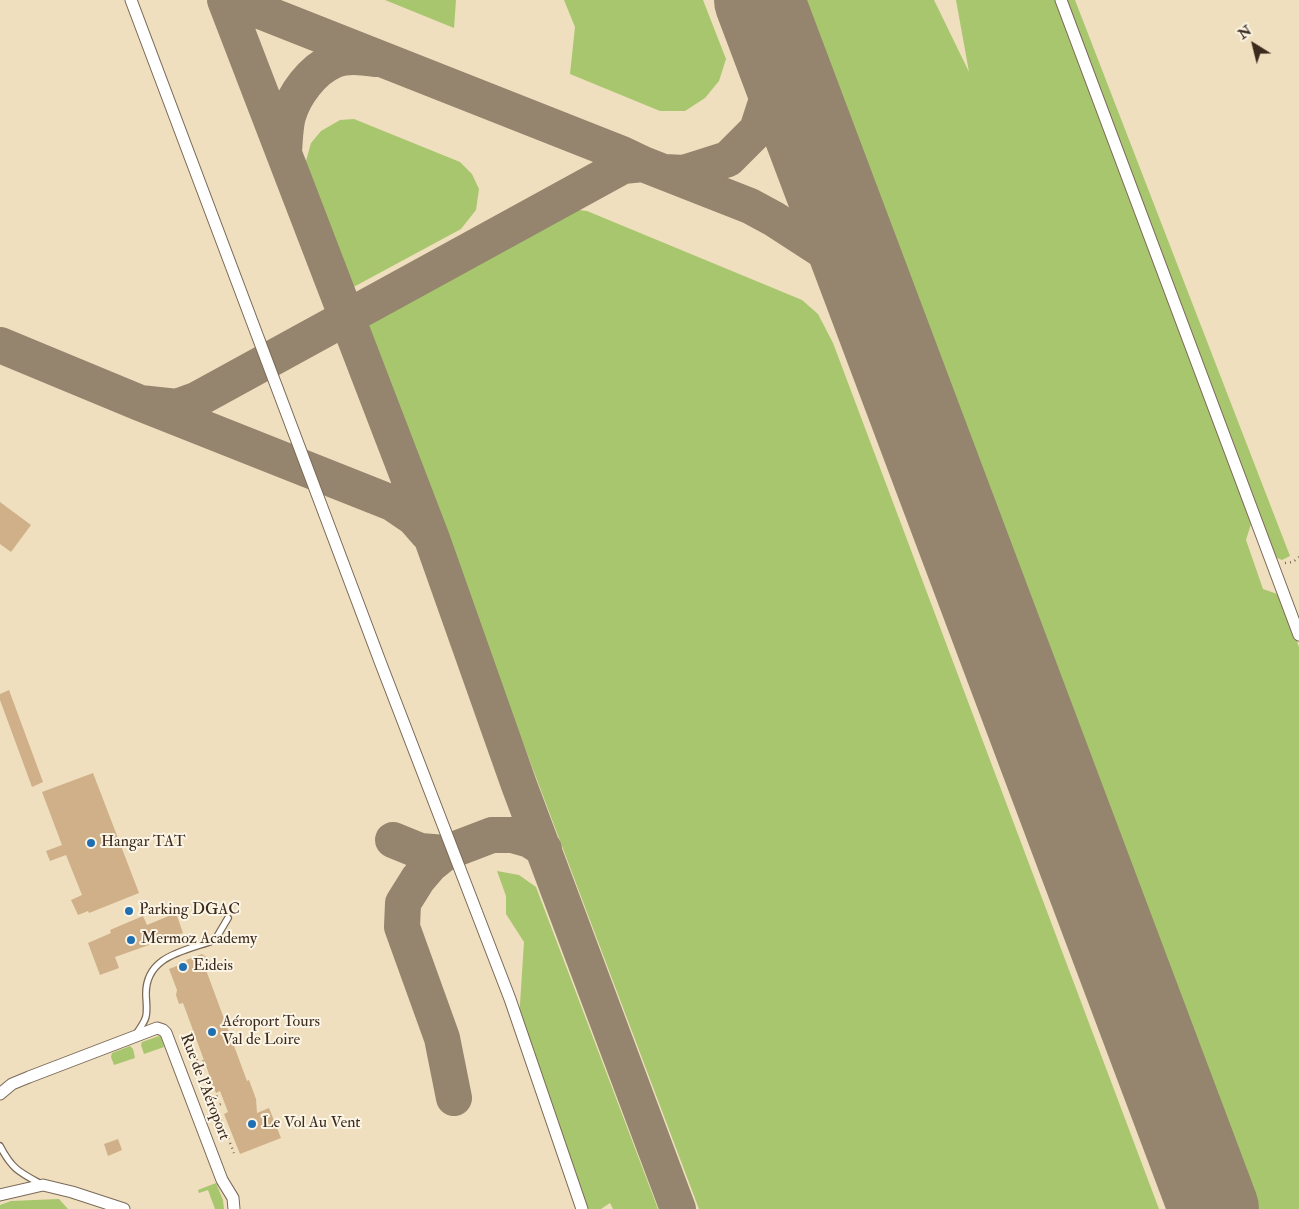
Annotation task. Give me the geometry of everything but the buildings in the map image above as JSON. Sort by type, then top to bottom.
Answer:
[{"type":"street","points":[[132,0],[381,664],[510,999],[582,1209]]},
{"type":"street","points":[[1061,0],[1299,636]]},
{"type":"street","name":"Rue de l'Aéroport","points":[[0,1094],[12,1084],[28,1077],[157,1028],[163,1030],[166,1033],[222,1180],[233,1198],[234,1209]]},
{"type":"street","points":[[0,1194],[43,1185],[124,1209]]},
{"type":"lane","points":[[134,1037],[145,1022],[147,1015],[146,989],[150,972],[157,964],[168,957],[215,940],[228,918]]},
{"type":"lane","points":[[0,1146],[6,1158],[19,1173],[43,1185]]},
{"type":"path","points":[[189,1040],[234,1153]]},
{"type":"path","points":[[198,1064],[204,1061]]},
{"type":"path","points":[[212,1098],[221,1095]]},
{"type":"path","points":[[215,1106],[224,1103]]},
{"type":"green space","points":[[385,0],[456,0],[454,28]]},
{"type":"green space","points":[[564,0],[703,0],[726,59],[719,81],[705,98],[685,111],[660,111],[570,74],[575,27]]},
{"type":"green space","points":[[801,0],[934,0],[969,72],[956,0],[1057,0],[1252,521],[1246,540],[1263,589],[1280,595],[1299,647],[1299,1209],[1259,1209]]},
{"type":"green space","points":[[1065,0],[1075,0],[1290,556],[1282,560],[1275,557]]},
{"type":"green space","points":[[354,119],[460,162],[472,174],[479,189],[476,210],[461,229],[348,290],[302,175],[311,143],[321,131],[340,120]]},
{"type":"green space","points":[[572,209],[587,211],[802,300],[818,314],[833,343],[1159,1209],[699,1209],[497,674],[359,324],[364,316],[561,212]]},
{"type":"green space","points":[[497,871],[519,875],[536,887],[658,1209],[613,1209],[610,1203],[601,1209],[585,1209],[518,1035],[524,942],[506,914],[506,896]]},
{"type":"green space","points":[[159,1036],[164,1047],[144,1054],[142,1042]]},
{"type":"green space","points":[[130,1046],[133,1049],[135,1058],[114,1065],[111,1057],[112,1053]]},
{"type":"green space","points":[[216,1183],[223,1200],[224,1209],[215,1209],[208,1190],[199,1193],[198,1190]]},
{"type":"green space","points":[[59,1199],[68,1209],[0,1209],[0,1205],[11,1201]]},
{"type":"taxiway","points":[[225,0],[432,539],[519,785],[678,1209]]},
{"type":"taxiway","points":[[232,0],[750,206],[774,219],[831,256],[870,293]]},
{"type":"taxiway","points":[[665,172],[684,173],[728,159],[757,130],[769,93],[770,73],[767,22]]},
{"type":"taxiway","points":[[284,151],[288,116],[299,92],[311,77],[325,65],[338,59],[354,57],[375,59]]},
{"type":"taxiway","points":[[140,403],[177,407],[196,400],[623,166],[643,164]]},
{"type":"taxiway","points":[[0,345],[392,503],[414,518],[428,534]]},
{"type":"taxiway","points":[[454,1098],[442,1038],[402,927],[403,903],[418,879],[430,865],[445,853],[492,835],[512,835],[530,840],[544,849]]},
{"type":"taxiway","points":[[393,840],[420,851],[445,853]]},
{"type":"runway","points":[[759,0],[1214,1209]]},
{"type":"place","name":"Hangar TAT","points":[[91,843]]},
{"type":"place","name":"Parking DGAC","points":[[129,911]]},
{"type":"place","name":"Mermoz Academy","points":[[131,940]]},
{"type":"place","name":"Eideis","points":[[183,967]]},
{"type":"place","name":"Aéroport Tours Val de Loire","points":[[212,1032]]},
{"type":"place","name":"Le Vol Au Vent","points":[[252,1124]]}]
